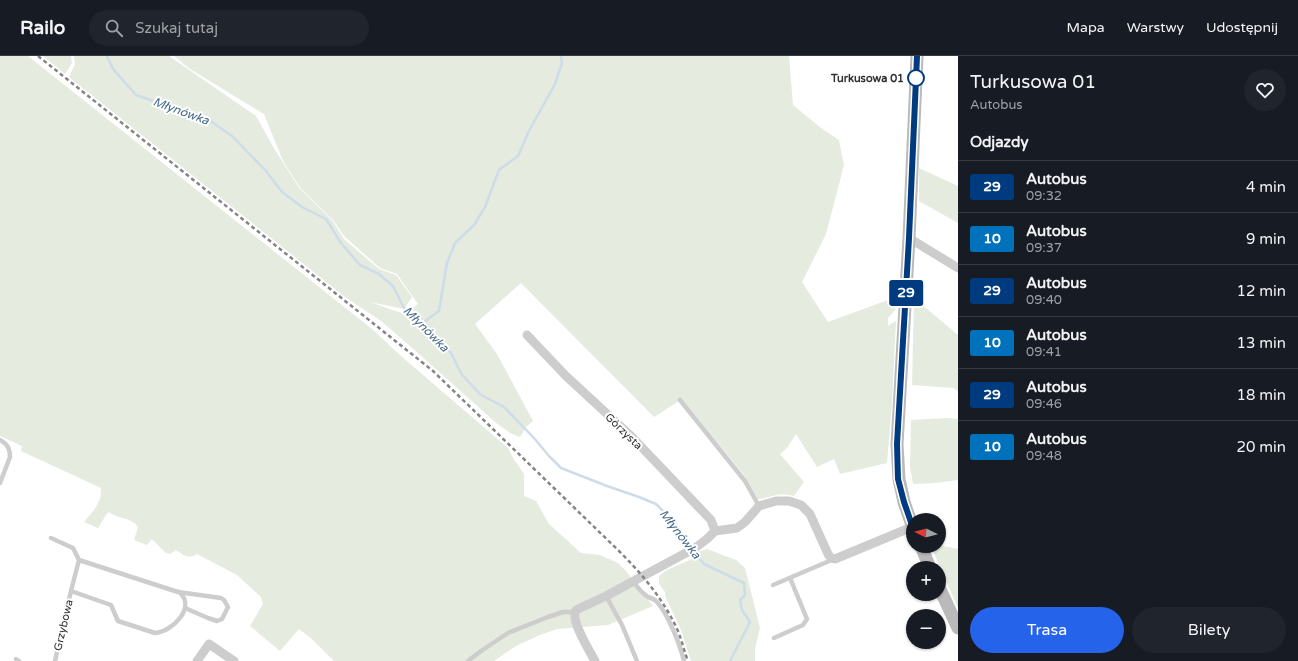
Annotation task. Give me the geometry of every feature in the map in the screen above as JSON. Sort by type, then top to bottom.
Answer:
[{"type":"main road","points":[[908,513],[898,479],[897,444],[909,238],[917,56]]},
{"type":"main road","points":[[945,601],[958,628]]},
{"type":"street","points":[[909,238],[958,268]]},
{"type":"street","name":"Górzysta","points":[[527,335],[566,376],[631,436],[711,520],[715,531]]},
{"type":"street","points":[[594,661],[577,626],[574,612],[578,608],[606,596],[692,550],[707,540],[715,531],[737,528],[745,522],[759,506],[776,501],[789,501],[800,505],[810,514],[828,554],[831,558],[835,559],[906,531]]},
{"type":"street","points":[[197,661],[209,644],[234,661]]},
{"type":"lane","points":[[680,400],[745,481],[759,506]]},
{"type":"lane","points":[[0,440],[8,446],[10,457],[0,483]]},
{"type":"lane","points":[[51,538],[73,548],[79,560],[71,591]]},
{"type":"lane","points":[[773,585],[835,559]]},
{"type":"lane","points":[[79,560],[178,592],[222,598],[228,606],[222,619],[218,621],[185,608],[186,602],[184,597],[178,592]]},
{"type":"lane","points":[[774,638],[803,625],[807,619],[790,578]]},
{"type":"lane","points":[[633,581],[640,590],[661,606],[674,632],[684,661]]},
{"type":"lane","name":"Grzybowa","points":[[55,661],[71,591],[111,605],[118,621],[155,633],[166,630],[175,624],[185,608]]},
{"type":"lane","points":[[606,596],[622,625],[637,661]]},
{"type":"lane","points":[[468,661],[508,633],[563,612],[574,612]]},
{"type":"shaded area","points":[[0,56],[28,56],[372,329],[401,356],[508,448],[524,474],[524,496],[536,501],[549,524],[581,553],[600,555],[618,563],[653,606],[608,625],[557,629],[516,646],[494,661],[334,661],[312,639],[299,629],[280,651],[250,626],[263,604],[261,597],[237,575],[197,554],[189,557],[176,550],[170,554],[166,553],[152,539],[147,545],[134,540],[138,527],[132,521],[109,512],[98,528],[84,522],[94,510],[100,498],[101,488],[21,451],[22,446],[0,436]]},
{"type":"shaded area","points":[[43,56],[71,56],[72,63],[65,74]]},
{"type":"shaded area","points":[[74,56],[169,56],[256,116],[275,150],[300,189],[332,220],[344,239],[379,269],[396,275],[412,297],[404,309],[370,302],[404,314],[418,304],[397,274],[380,268],[344,236],[333,220],[301,189],[283,161],[264,114],[190,69],[174,56],[789,56],[793,105],[821,128],[839,140],[844,165],[826,234],[802,282],[828,322],[888,300],[899,294],[896,307],[888,318],[888,326],[896,321],[887,463],[840,474],[834,459],[817,467],[796,434],[787,448],[780,454],[804,482],[794,496],[779,494],[758,499],[744,475],[682,399],[654,417],[521,283],[475,324],[497,354],[533,421],[527,426],[520,437],[510,433],[495,422],[381,321],[345,297],[69,77],[75,64]]},
{"type":"shaded area","points":[[919,168],[958,186],[958,223],[919,201]]},
{"type":"shaded area","points":[[914,298],[958,335],[958,392],[954,388],[912,385]]},
{"type":"shaded area","points":[[947,418],[958,419],[958,480],[913,484],[910,467],[911,420]]},
{"type":"shaded area","points":[[946,546],[958,549],[958,608],[946,580],[946,561],[938,561],[934,553],[946,553]]},
{"type":"shaded area","points":[[707,549],[736,560],[745,568],[760,628],[755,649],[755,661],[691,661],[681,630],[665,596],[665,592],[659,584],[659,576],[667,570],[690,560],[698,552]]},
{"type":"waterway","name":"Młynówka","points":[[107,56],[113,69],[136,95],[209,120],[232,136],[266,171],[282,192],[302,207],[326,219],[341,243],[360,265],[379,274],[393,286],[404,308],[451,353],[462,375],[481,395],[504,407],[561,468],[656,504],[675,523],[691,548]]},
{"type":"waterway","points":[[420,325],[439,311],[447,263],[455,243],[474,225],[485,207],[499,170],[518,156],[529,131],[555,84],[562,63],[561,56]]},
{"type":"waterway","name":"Młynówka","points":[[694,552],[704,564],[744,583],[745,595],[740,600],[742,610],[750,622],[730,661]]},
{"type":"railway","points":[[38,56],[433,371],[636,569],[660,598],[679,635],[688,661]]},
{"type":"bus line","name":"29","points":[[908,513],[898,479],[897,444],[909,238],[917,56]]},
{"type":"place","name":"Turkusowa 01","points":[[916,78]]}]
